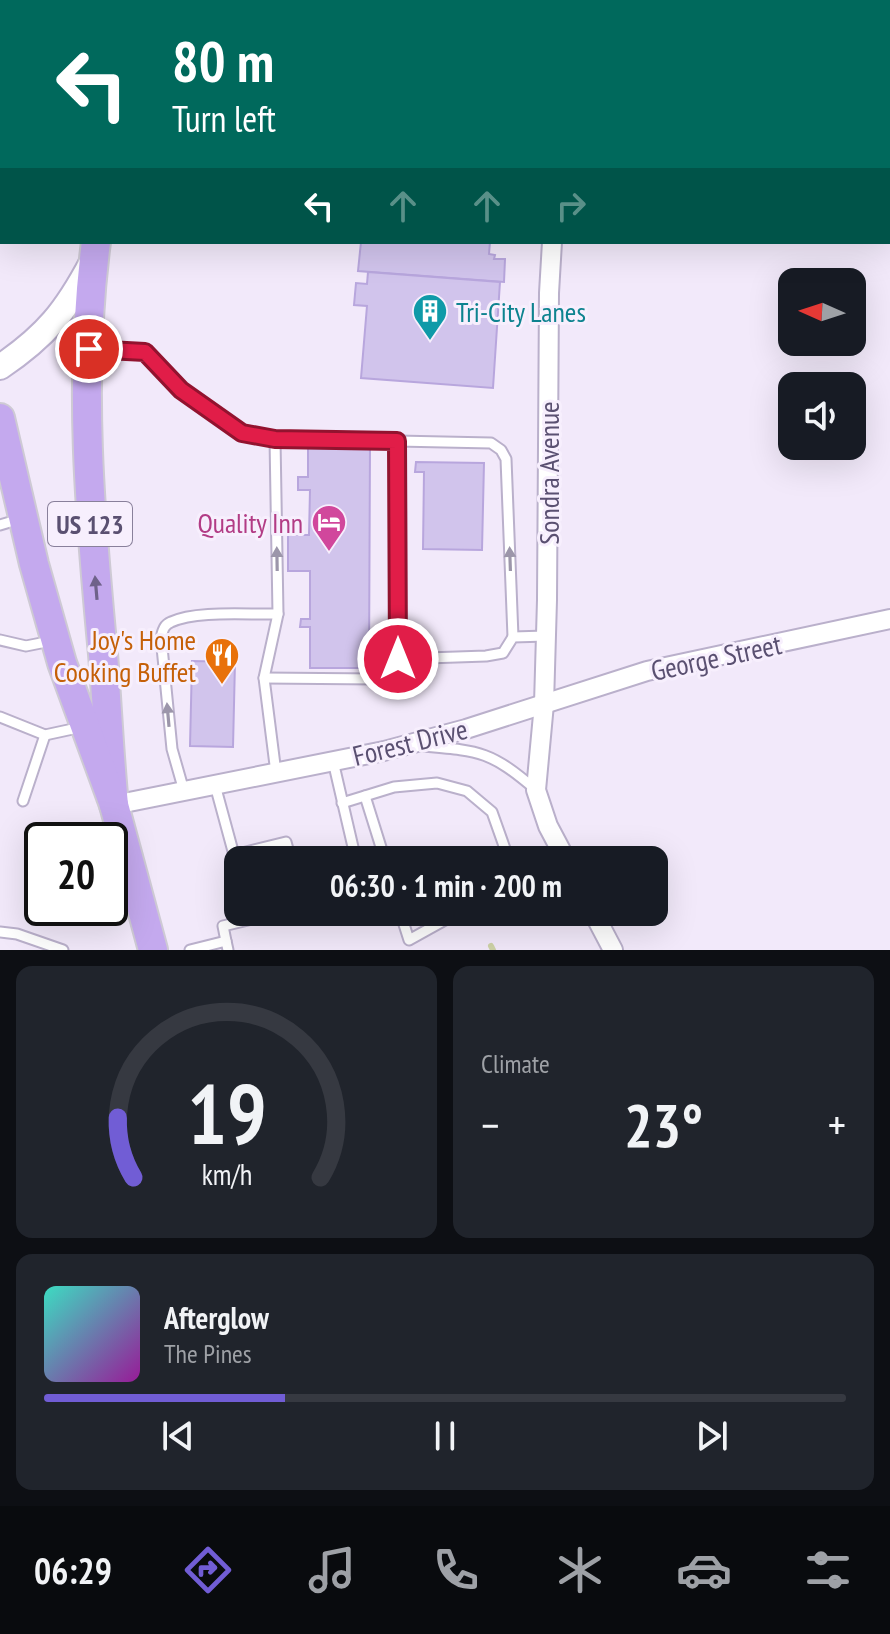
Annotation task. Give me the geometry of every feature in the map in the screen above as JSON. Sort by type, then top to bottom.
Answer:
[{"type":"highway","name":"US 123","points":[[95,251],[87,415],[90,516],[114,805]]},
{"type":"highway","name":"US 123","points":[[0,418],[11,522],[114,805],[153,950]]},
{"type":"main road","points":[[0,367],[46,332],[79,287],[95,251]]},
{"type":"street","name":"Sondra Avenue","points":[[544,704],[552,244]]},
{"type":"street","name":"George Street","points":[[544,704],[647,671],[890,619]]},
{"type":"street","name":"Forest Drive","points":[[114,805],[407,745],[544,704]]},
{"type":"street","points":[[544,704],[536,790],[559,846]]},
{"type":"street","points":[[600,926],[613,950]]},
{"type":"lane","points":[[89,349],[145,352],[181,390],[242,433],[275,439],[491,443],[501,450],[506,459],[513,637],[503,653],[398,659]]},
{"type":"lane","points":[[275,439],[278,614],[264,678],[276,773]]},
{"type":"lane","points":[[264,678],[377,679],[393,674],[398,659],[397,441]]},
{"type":"lane","points":[[184,791],[172,749],[161,637],[163,627],[198,616],[278,614]]},
{"type":"lane","points":[[513,637],[546,636]]},
{"type":"lane","points":[[0,640],[26,646],[56,640]]},
{"type":"lane","points":[[0,717],[45,735],[85,726]]},
{"type":"lane","points":[[23,801],[45,735]]},
{"type":"lane","points":[[407,745],[473,750],[502,762],[536,790]]},
{"type":"lane","points":[[333,761],[353,846]]},
{"type":"lane","points":[[342,803],[394,787],[437,783],[467,791],[492,812],[504,846]]},
{"type":"lane","points":[[215,785],[232,846]]},
{"type":"lane","points":[[365,796],[381,846]]},
{"type":"lane","points":[[270,846],[286,842],[287,846]]},
{"type":"lane","points":[[190,950],[227,946],[224,926]]},
{"type":"lane","points":[[404,926],[409,940],[434,926]]},
{"type":"lane","points":[[0,932],[17,934],[63,950]]},
{"type":"building","points":[[361,244],[490,244],[489,254],[495,255],[494,259],[505,259],[504,282],[358,271]]},
{"type":"building","name":"Tri-City Lanes","points":[[368,272],[500,282],[493,388],[361,378],[367,306],[354,305],[356,283],[367,284]]},
{"type":"building","name":"Quality Inn","points":[[308,443],[370,444],[369,668],[310,668],[310,627],[300,627],[301,619],[310,619],[310,571],[288,571],[288,535],[309,535],[310,490],[298,490],[298,477],[308,477]]},
{"type":"building","points":[[416,462],[484,463],[482,550],[423,549],[424,472],[415,472]]},
{"type":"building","points":[[192,661],[235,662],[233,747],[190,746]]},
{"type":"waterway","points":[[491,946],[493,950]]},
{"type":"place","name":"Tri-City Lanes","points":[[430,342]]},
{"type":"place","name":"Quality Inn","points":[[329,553]]},
{"type":"place","name":"Joy's Home Cooking Buffet","points":[[222,686]]},
{"type":"route","points":[[89,349],[145,352],[181,390],[242,433],[275,439],[397,441],[398,659]]}]
